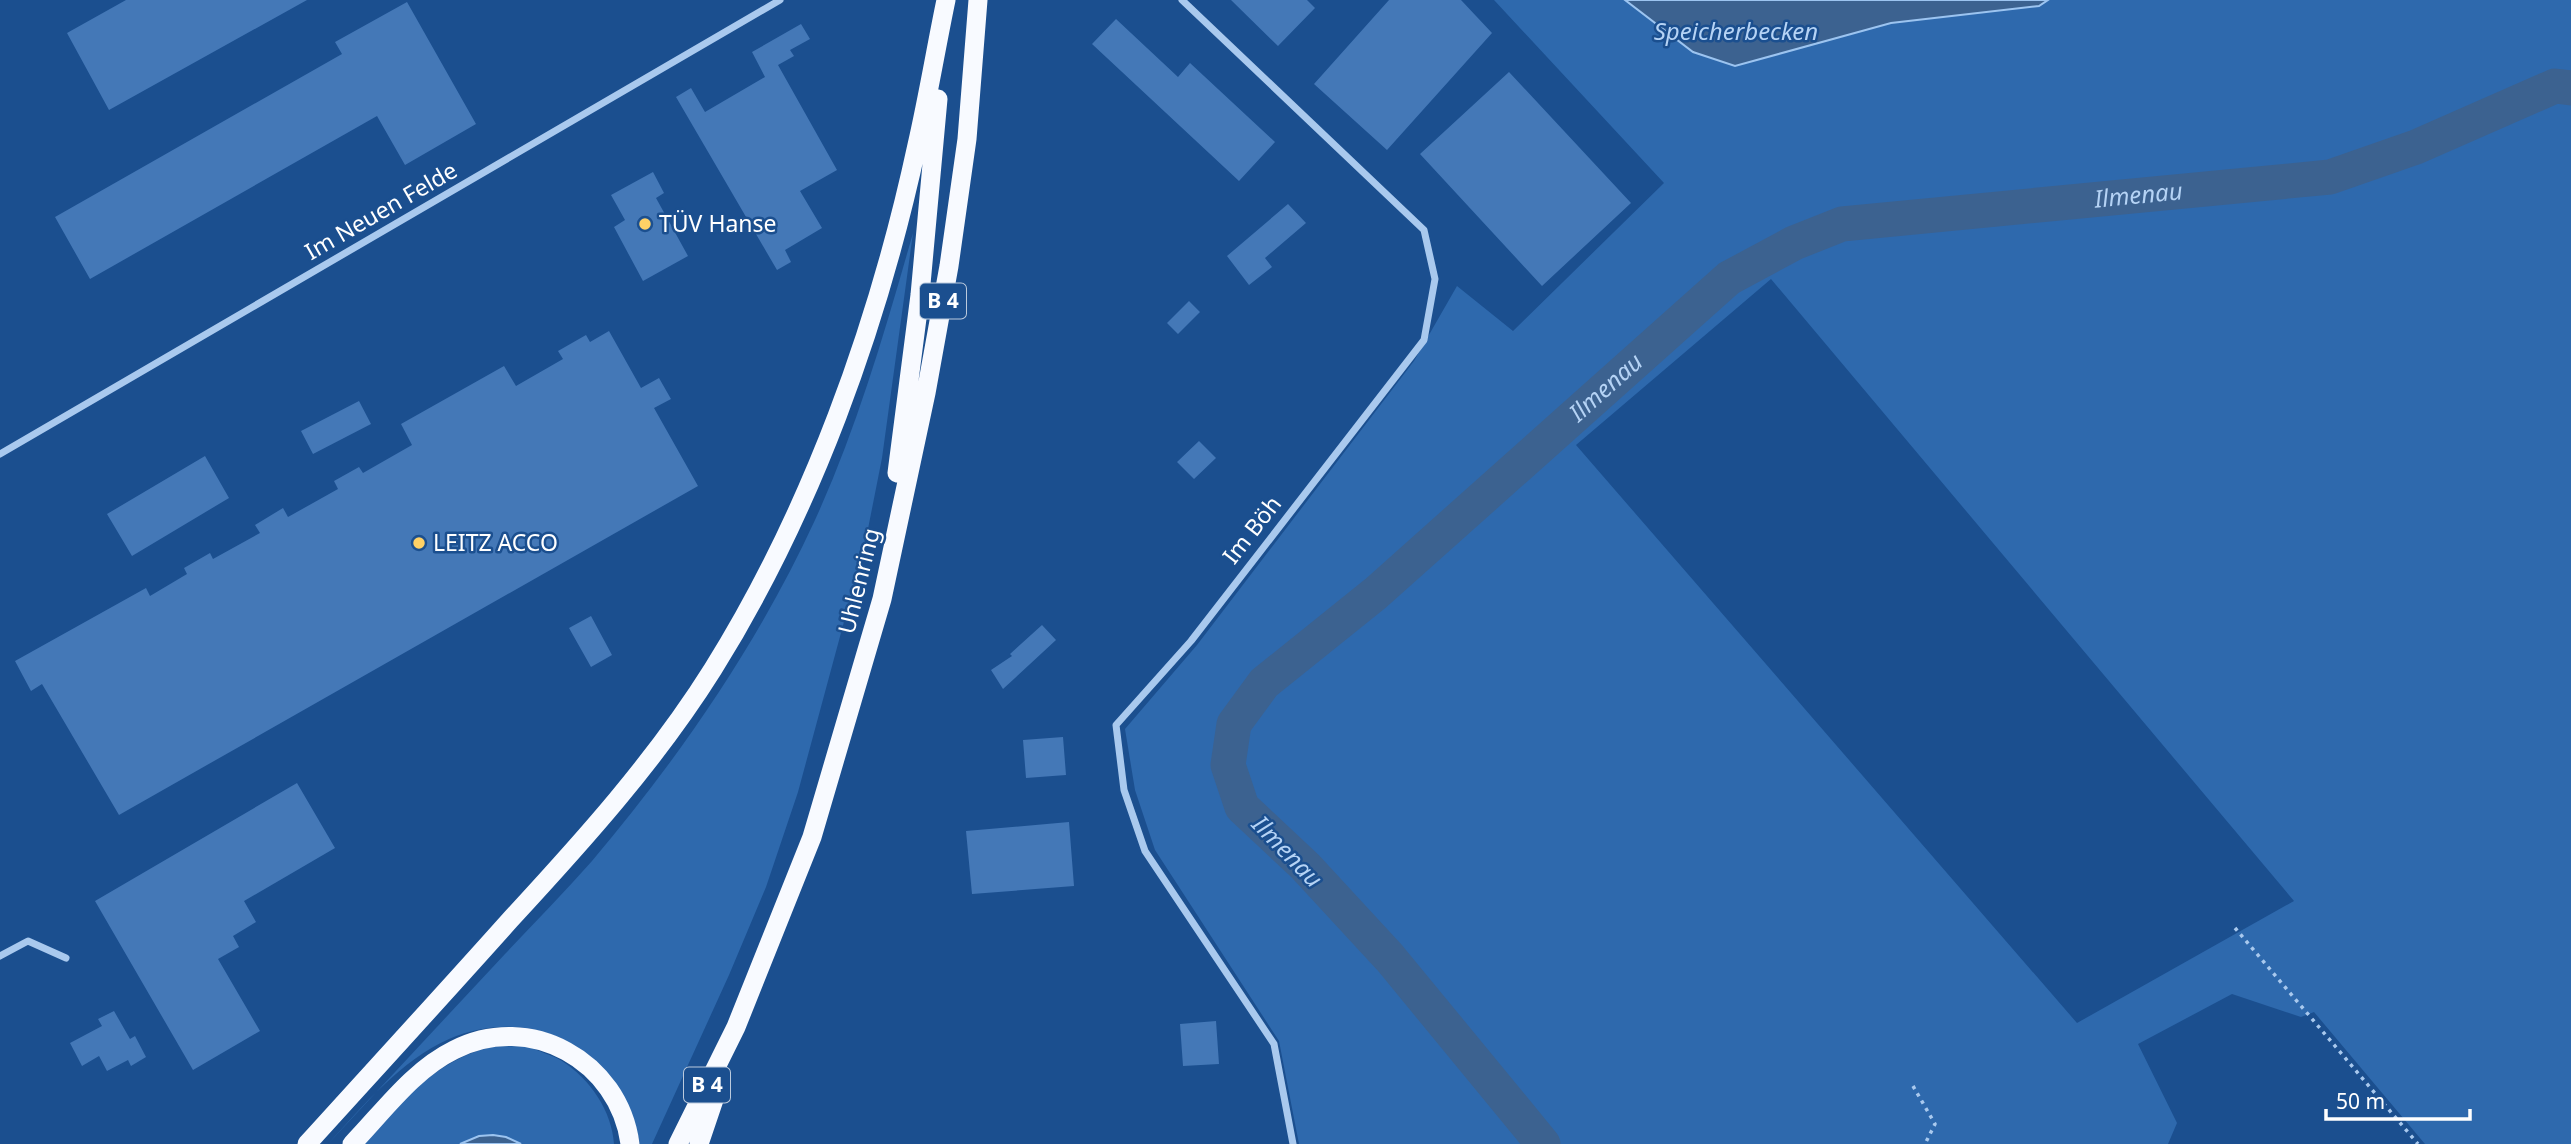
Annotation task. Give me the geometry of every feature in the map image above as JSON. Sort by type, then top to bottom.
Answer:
[{"type":"highway","name":"B 4","points":[[882,599],[920,295],[946,0]]},
{"type":"highway","points":[[307,1144],[574,851],[658,749],[713,670],[761,586],[797,515],[827,442],[877,298],[917,147],[946,0]]},
{"type":"highway","name":"Uhlenring","points":[[678,1144],[736,1027],[812,837],[882,599],[926,393],[949,266],[967,139],[978,0]]},
{"type":"highway","points":[[699,1144],[736,1027]]},
{"type":"highway","points":[[352,1144],[421,1072],[454,1049],[489,1037],[528,1036],[565,1049],[594,1070],[616,1096],[628,1128],[630,1144]]},
{"type":"street","name":"Im Neuen Felde","points":[[0,454],[780,0]]},
{"type":"street","name":"Im Böh","points":[[1182,0],[1424,230],[1435,279],[1424,340],[1191,641],[1116,725],[1124,790],[1145,851],[1274,1044],[1293,1144]]},
{"type":"street","points":[[0,956],[28,942],[66,958]]},
{"type":"path","points":[[2235,928],[2418,1144]]},
{"type":"path","points":[[1913,1086],[1935,1124],[1926,1144]]},
{"type":"shaded area","points":[[1494,0],[1625,0],[1693,52],[1735,66],[1891,23],[2039,6],[2048,0],[2571,0],[2571,1144],[2425,1144],[2314,1012],[2301,1017],[2232,994],[2138,1044],[2177,1123],[2168,1144],[1299,1144],[1279,1041],[1155,850],[1135,790],[1125,729],[1197,645],[1414,361],[1457,286],[1513,331],[1664,183]],"holes":[[[1771,279],[2294,901],[2077,1023],[1576,445]]]},
{"type":"shaded area","points":[[913,233],[882,458],[865,544],[798,792],[766,887],[652,1144],[640,1144],[631,1112],[616,1084],[595,1061],[571,1044],[543,1032],[513,1027],[482,1029],[449,1039],[415,1059],[375,1094],[592,861],[686,741],[742,655],[793,566],[830,485],[869,379]]},
{"type":"shaded area","points":[[526,1046],[562,1061],[582,1077],[604,1108],[614,1144],[521,1144],[493,1135],[479,1136],[460,1144],[359,1144],[402,1101],[450,1063],[488,1048]]},
{"type":"water","name":"Speicherbecken","points":[[1625,0],[2048,0],[2039,6],[1891,23],[1735,66],[1693,52]]},
{"type":"water","points":[[493,1135],[521,1144],[460,1144],[479,1136]]},
{"type":"building","points":[[126,0],[307,0],[109,110],[67,33]]},
{"type":"building","points":[[1231,0],[1307,0],[1315,8],[1278,46]]},
{"type":"building","points":[[1389,0],[1461,0],[1492,33],[1387,150],[1314,84]]},
{"type":"building","points":[[407,2],[476,124],[405,165],[377,116],[90,279],[55,217],[342,54],[335,42]]},
{"type":"building","points":[[1116,19],[1178,77],[1190,63],[1275,142],[1239,181],[1092,44]]},
{"type":"building","points":[[801,24],[810,39],[790,50],[794,56],[778,65],[837,170],[800,191],[822,228],[785,250],[791,262],[777,270],[676,97],[691,88],[705,112],[765,77],[752,52]]},
{"type":"building","points":[[1509,72],[1631,203],[1542,286],[1420,154]]},
{"type":"building","name":"TÜV Hanse","points":[[653,172],[664,193],[656,198],[688,256],[643,281],[614,227],[625,220],[611,195]]},
{"type":"building","points":[[1288,204],[1306,223],[1265,258],[1272,267],[1249,285],[1227,256]]},
{"type":"building","points":[[1189,301],[1200,312],[1178,334],[1167,323]]},
{"type":"building","name":"LEITZ ACCO","points":[[609,331],[641,388],[659,378],[671,399],[654,408],[698,486],[119,815],[42,684],[31,691],[15,661],[146,588],[150,596],[187,574],[184,568],[210,553],[213,559],[260,533],[255,525],[283,508],[288,517],[338,489],[334,481],[359,467],[363,473],[412,445],[401,424],[504,366],[516,386],[563,359],[558,351],[586,335],[590,342]]},
{"type":"building","points":[[359,401],[371,424],[313,454],[301,431]]},
{"type":"building","points":[[1199,441],[1216,458],[1194,479],[1177,462]]},
{"type":"building","points":[[205,456],[229,498],[132,556],[107,514]]},
{"type":"building","points":[[591,616],[612,655],[591,667],[569,628]]},
{"type":"building","points":[[1042,625],[1056,640],[1003,689],[991,670],[1012,656],[1010,654]]},
{"type":"building","points":[[1063,737],[1066,775],[1026,778],[1023,740]]},
{"type":"building","points":[[297,783],[335,848],[244,901],[256,922],[233,936],[239,947],[218,959],[260,1031],[193,1070],[95,901]]},
{"type":"building","points":[[1069,822],[1074,886],[972,894],[966,831]]},
{"type":"building","points":[[114,1011],[130,1039],[135,1036],[146,1057],[131,1066],[128,1060],[107,1071],[99,1056],[82,1066],[70,1043],[102,1026],[98,1019]]},
{"type":"building","points":[[1216,1021],[1219,1064],[1183,1066],[1180,1024]]},
{"type":"waterway","name":"Ilmenau","points":[[1543,1144],[1390,958],[1305,866],[1242,807],[1228,765],[1234,724],[1264,683],[1376,593],[1729,278],[1794,243],[1842,224],[2330,177],[2416,147],[2555,86],[2571,88]]},
{"type":"place","name":"TÜV Hanse","points":[[645,224]]},
{"type":"place","name":"LEITZ ACCO","points":[[419,543]]}]
